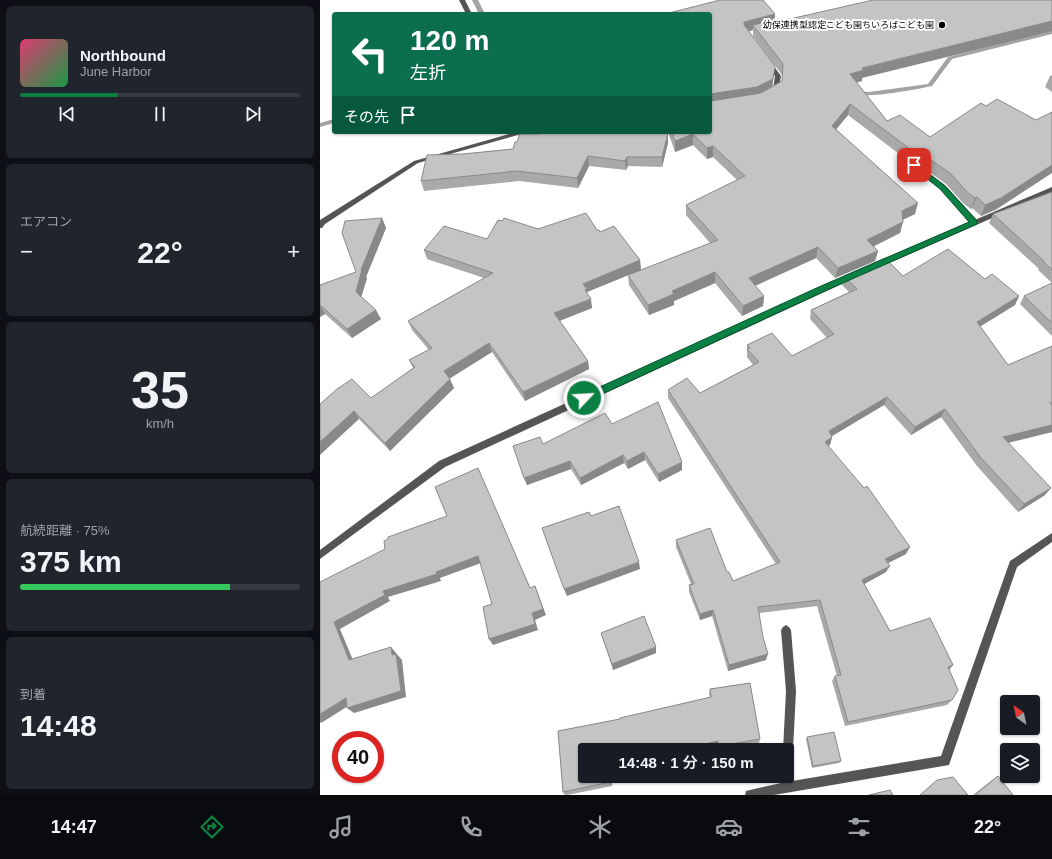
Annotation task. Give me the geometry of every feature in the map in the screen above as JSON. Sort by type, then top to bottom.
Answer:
[{"type":"street","points":[[462,0],[468,12]]},
{"type":"street","points":[[765,58],[778,76],[776,92],[770,95]]},
{"type":"street","points":[[320,226],[322,222],[416,162],[516,134]]},
{"type":"street","points":[[914,165],[943,187],[975,222]]},
{"type":"street","points":[[320,555],[442,464],[864,271],[1052,189]]},
{"type":"street","points":[[750,795],[945,761],[1013,564],[1052,537]]},
{"type":"street","points":[[786,630],[791,691],[788,743]]},
{"type":"street","points":[[786,783],[786,788]]},
{"type":"building","points":[[720,0],[763,0],[775,14],[744,22],[744,25],[775,66],[773,79],[757,87],[712,94],[712,12],[673,12]]},
{"type":"building","points":[[873,0],[1052,0],[1052,21],[862,68],[864,70],[850,74],[887,121],[900,115],[930,137],[981,103],[986,106],[997,99],[1036,120],[1052,112],[1052,165],[1001,198],[985,205],[977,197],[975,198],[967,192],[950,173],[918,151],[914,152],[850,104],[832,126],[918,203],[902,211],[903,222],[867,240],[878,251],[838,268],[818,247],[749,278],[764,296],[743,306],[715,272],[672,291],[674,294],[648,305],[628,275],[718,240],[686,205],[745,176],[713,146],[707,148],[693,134],[712,134],[712,101],[761,93],[782,81],[783,64],[753,25],[779,19],[781,21]]},
{"type":"building","points":[[520,134],[668,134],[662,157],[627,157],[625,161],[588,156],[577,178],[517,171],[421,181],[427,155],[463,154],[513,149]]},
{"type":"building","points":[[673,134],[693,134],[675,141]]},
{"type":"building","points":[[1052,192],[1052,270],[993,214]]},
{"type":"building","points":[[586,213],[597,230],[600,232],[614,226],[640,260],[583,284],[591,299],[554,313],[588,361],[523,392],[489,343],[444,371],[450,379],[385,443],[354,411],[320,442],[320,404],[337,389],[352,379],[371,398],[415,367],[409,360],[432,348],[408,321],[493,273],[424,250],[444,226],[487,239],[498,220],[502,221],[504,218],[538,229]]},
{"type":"building","points":[[382,218],[361,270],[362,269],[356,292],[376,310],[347,329],[320,305],[320,285],[356,272],[342,233],[345,221]]},
{"type":"building","points":[[948,249],[985,279],[992,274],[1019,296],[977,322],[1008,365],[1052,346],[1052,402],[1050,403],[1052,406],[1052,425],[1003,437],[1051,488],[1024,504],[981,458],[945,409],[915,427],[887,397],[829,431],[832,437],[825,442],[864,488],[867,486],[910,547],[885,559],[890,566],[862,580],[890,631],[930,618],[953,665],[948,667],[958,690],[952,700],[848,722],[835,676],[841,675],[820,600],[758,607],[763,637],[768,654],[729,665],[713,610],[700,614],[689,585],[694,584],[676,540],[710,528],[727,572],[729,572],[733,581],[780,562],[668,390],[687,378],[700,393],[759,362],[747,349],[750,348],[747,345],[772,333],[792,356],[834,334],[811,310],[857,289],[844,276],[885,258],[903,276]]},
{"type":"building","points":[[1052,283],[1052,323],[1024,296]]},
{"type":"building","points":[[658,402],[682,462],[658,474],[644,452],[627,461],[623,455],[580,478],[570,461],[524,478],[513,446],[540,437],[543,444],[605,413],[612,424]]},
{"type":"building","points":[[478,468],[530,588],[535,586],[543,609],[532,613],[535,624],[489,639],[483,607],[492,604],[478,556],[436,572],[437,574],[383,591],[385,595],[334,622],[349,660],[391,647],[392,655],[396,654],[401,691],[347,708],[346,698],[320,714],[320,582],[385,549],[384,541],[388,539],[388,537],[447,516],[435,487]]},
{"type":"building","points":[[619,506],[639,562],[564,589],[542,528],[589,512],[591,516]]},
{"type":"building","points":[[644,616],[656,647],[612,664],[601,633]]},
{"type":"building","points":[[750,683],[760,739],[737,743],[718,743],[718,741],[709,743],[578,743],[578,783],[605,783],[563,792],[558,731],[620,719],[711,697],[710,689]]},
{"type":"building","points":[[834,732],[841,761],[813,766],[807,737]]},
{"type":"building","points":[[998,776],[1000,779],[1000,783],[1004,783],[1013,795],[975,795]]},
{"type":"building","points":[[953,777],[968,795],[920,795],[937,780]]},
{"type":"building","points":[[890,790],[893,795],[869,795]]},
{"type":"waterway","points":[[475,0],[481,12]]},
{"type":"waterway","points":[[855,93],[869,94],[930,85],[950,58],[1052,32]]},
{"type":"waterway","points":[[320,125],[332,122]]},
{"type":"place","name":"幼保連携型認定こども園ちいろばこども園","points":[[942,25]]},
{"type":"route","points":[[584,398],[824,288],[975,222],[943,187],[914,165]]}]
